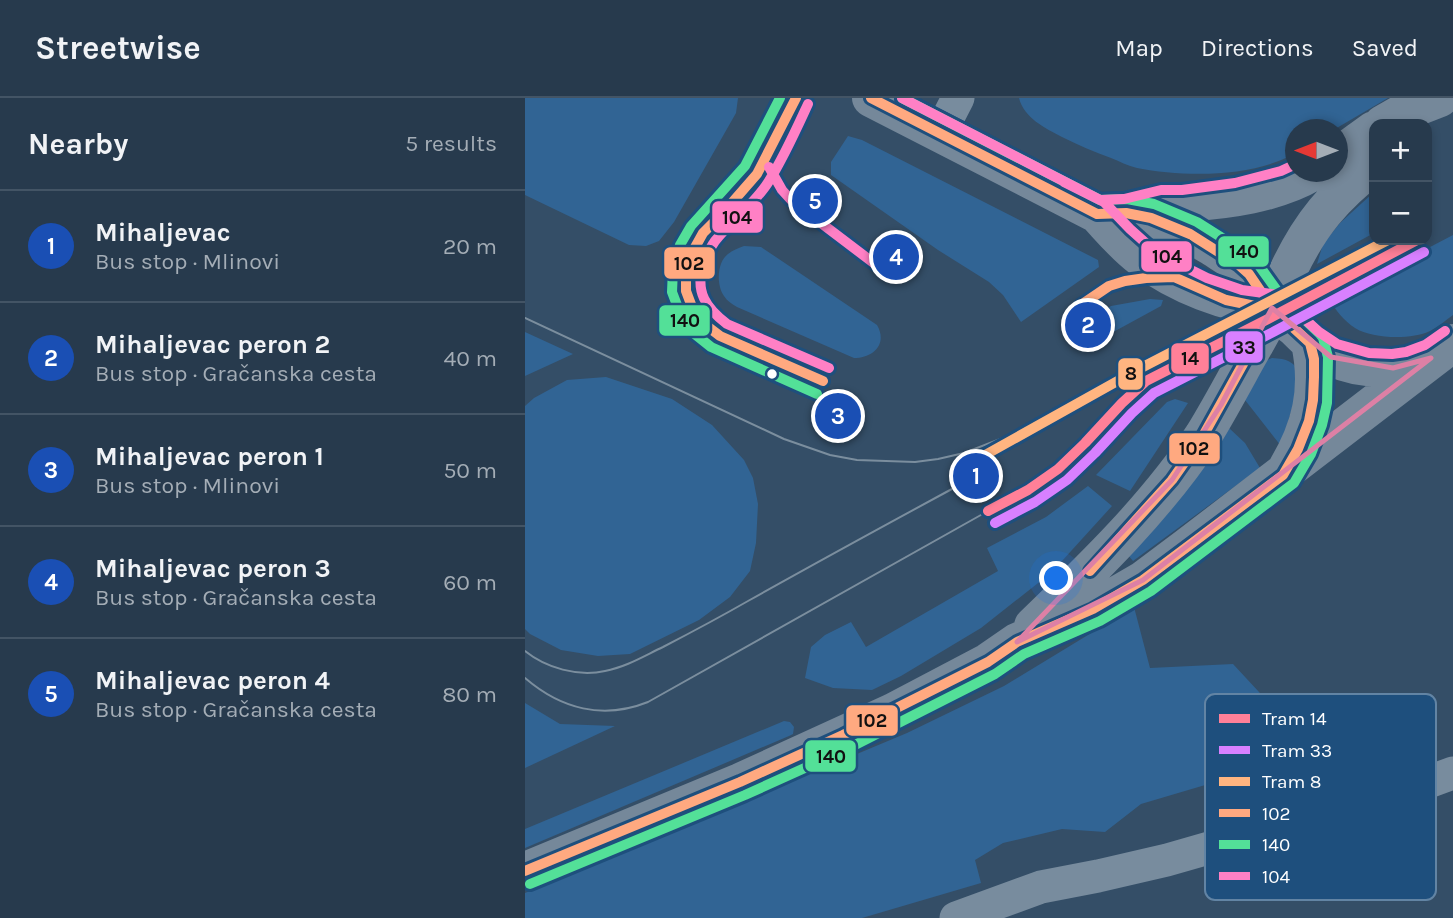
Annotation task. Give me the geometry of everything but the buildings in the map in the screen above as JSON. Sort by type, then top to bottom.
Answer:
[{"type":"main road","points":[[871,98],[1112,214],[1151,218],[1190,234],[1225,255],[1249,274],[1272,308],[1310,343],[1331,357],[1367,367],[1393,368],[1409,366],[1442,350]]},
{"type":"main road","points":[[1392,119],[1440,98]]},
{"type":"main road","points":[[1432,123],[1453,108]]},
{"type":"main road","points":[[1348,149],[1369,134]]},
{"type":"main road","points":[[525,871],[740,782],[835,739],[988,662],[1017,642],[1097,564],[1172,480],[1221,405],[1268,319],[1286,274],[1312,226],[1345,189],[1369,169]]},
{"type":"main road","points":[[1112,214],[1163,204],[1238,197],[1290,182]]},
{"type":"main road","points":[[1283,475],[1299,449],[1309,421],[1314,377],[1314,359],[1310,343]]},
{"type":"main road","points":[[1017,642],[1093,609],[1143,580],[1283,475],[1442,350]]},
{"type":"street","points":[[940,133],[958,98]]},
{"type":"street","points":[[1436,779],[1453,773]]},
{"type":"street","points":[[956,918],[1041,887],[1098,876],[1205,849]]},
{"type":"highlighted area","points":[[1272,308],[1331,357],[1393,368],[1431,358],[1143,580],[1017,642],[1172,480],[1221,405]]},
{"type":"shaded area","points":[[525,98],[738,98],[736,113],[674,222],[659,241],[646,246],[629,245],[525,195]]},
{"type":"shaded area","points":[[1019,98],[1388,98],[1348,121],[1348,119],[1285,119],[1285,158],[1239,171],[1197,174],[1156,171],[1127,165],[1055,134],[1036,122]]},
{"type":"shaded area","points":[[848,136],[862,140],[1098,260],[1099,267],[1021,322],[1003,295],[989,282],[938,250],[831,175],[831,162]]},
{"type":"shaded area","points":[[1369,197],[1369,236],[1317,264],[1323,244],[1340,223]]},
{"type":"shaded area","points":[[1453,235],[1453,315],[1430,331],[1403,337],[1363,332],[1347,322],[1329,300]]},
{"type":"shaded area","points":[[744,246],[761,247],[877,325],[881,338],[877,349],[867,356],[854,358],[730,302],[721,291],[720,268],[728,254]]},
{"type":"shaded area","points":[[1150,299],[1163,300],[1161,306],[1106,336],[1096,315],[1111,306]]},
{"type":"shaded area","points":[[525,332],[573,354],[525,376]]},
{"type":"shaded area","points":[[1272,358],[1289,362],[1302,374],[1281,446],[1245,400],[1267,360]]},
{"type":"shaded area","points":[[606,377],[672,399],[712,425],[744,460],[753,478],[758,504],[756,543],[750,571],[730,597],[699,620],[630,654],[598,656],[561,650],[525,629],[525,406],[567,380]]},
{"type":"shaded area","points":[[1175,399],[1188,403],[1130,491],[1096,475],[1167,402]]},
{"type":"shaded area","points":[[1229,428],[1245,443],[1260,468],[1133,561],[1128,555]]},
{"type":"shaded area","points":[[1088,486],[1112,506],[1052,572],[981,628],[901,676],[872,690],[833,688],[805,678],[811,647],[825,635],[851,622],[866,647],[998,571],[987,548],[1046,517]]},
{"type":"shaded area","points":[[1134,607],[1150,668],[1233,664],[1261,694],[1205,694],[1205,785],[1141,804],[1105,832],[1062,829],[1003,843],[975,860],[981,883],[862,918],[525,918],[525,893],[907,733],[1004,686]]},
{"type":"shaded area","points":[[525,703],[560,724],[615,726],[525,768]]},
{"type":"shaded area","points":[[784,721],[790,722],[794,727],[793,734],[525,848],[525,829]]},
{"type":"tram line","name":"8","points":[[969,464],[1139,369],[1378,245]]},
{"type":"tram line","name":"14","points":[[988,511],[1028,490],[1058,469],[1146,381],[1408,245]]},
{"type":"tram line","name":"33","points":[[995,523],[1035,502],[1067,480],[1154,393],[1424,252]]},
{"type":"tram line","points":[[525,318],[784,439],[830,455],[857,460],[915,462],[964,453],[1008,436]]},
{"type":"tram line","points":[[525,651],[552,666],[573,672],[595,673],[628,664],[976,476]]},
{"type":"tram line","points":[[525,678],[553,697],[583,708],[615,710],[648,702],[988,511]]},
{"type":"transit line","name":"140","points":[[780,98],[745,166],[691,226],[680,245],[673,269],[672,292],[691,331],[711,347],[817,394]]},
{"type":"transit line","name":"102","points":[[796,98],[757,174],[703,233],[693,251],[686,273],[686,291],[692,307],[703,323],[720,336],[823,381]]},
{"type":"transit line","name":"102","points":[[525,871],[740,782],[843,735],[988,662],[1017,642],[1093,609],[1143,580],[1283,475],[1298,449],[1309,421],[1313,400],[1314,359],[1310,343],[1272,308],[1249,274],[1239,265],[1190,234],[1151,218],[1126,213],[1097,214],[871,98]]},
{"type":"transit line","name":"140","points":[[530,884],[745,795],[849,748],[995,674],[1024,654],[1100,621],[1151,591],[1294,483],[1311,454],[1327,403],[1328,357],[1323,338],[1283,299],[1258,264],[1246,253],[1197,222],[1154,204],[1127,199],[1100,200],[902,98]]},
{"type":"transit line","name":"104","points":[[902,98],[1104,202],[1149,246],[1181,265],[1207,278],[1242,290],[1278,295],[1319,332],[1337,344],[1369,353],[1392,354],[1425,345],[1445,331]]},
{"type":"transit line","name":"104","points":[[808,104],[769,181],[711,247],[703,265],[700,283],[704,299],[713,312],[727,324],[829,368]]},
{"type":"transit line","name":"104","points":[[769,167],[782,190],[792,201],[875,264]]},
{"type":"transit line","name":"104","points":[[1064,182],[1100,200],[1124,199],[1161,190],[1235,183],[1285,169]]},
{"type":"transit line","name":"102","points":[[1081,305],[1109,286],[1125,281],[1174,277],[1226,300],[1255,306]]},
{"type":"transit line","name":"102","points":[[1090,571],[1172,480],[1203,436],[1272,308]]},
{"type":"place","name":"Mihaljevac peron 4","points":[[815,201]]},
{"type":"place","name":"Mihaljevac peron 3","points":[[896,257]]},
{"type":"place","name":"Mihaljevac peron 2","points":[[1088,325]]},
{"type":"place","name":"Mihaljevac peron 1","points":[[838,416]]},
{"type":"place","name":"Mihaljevac","points":[[976,476]]}]
